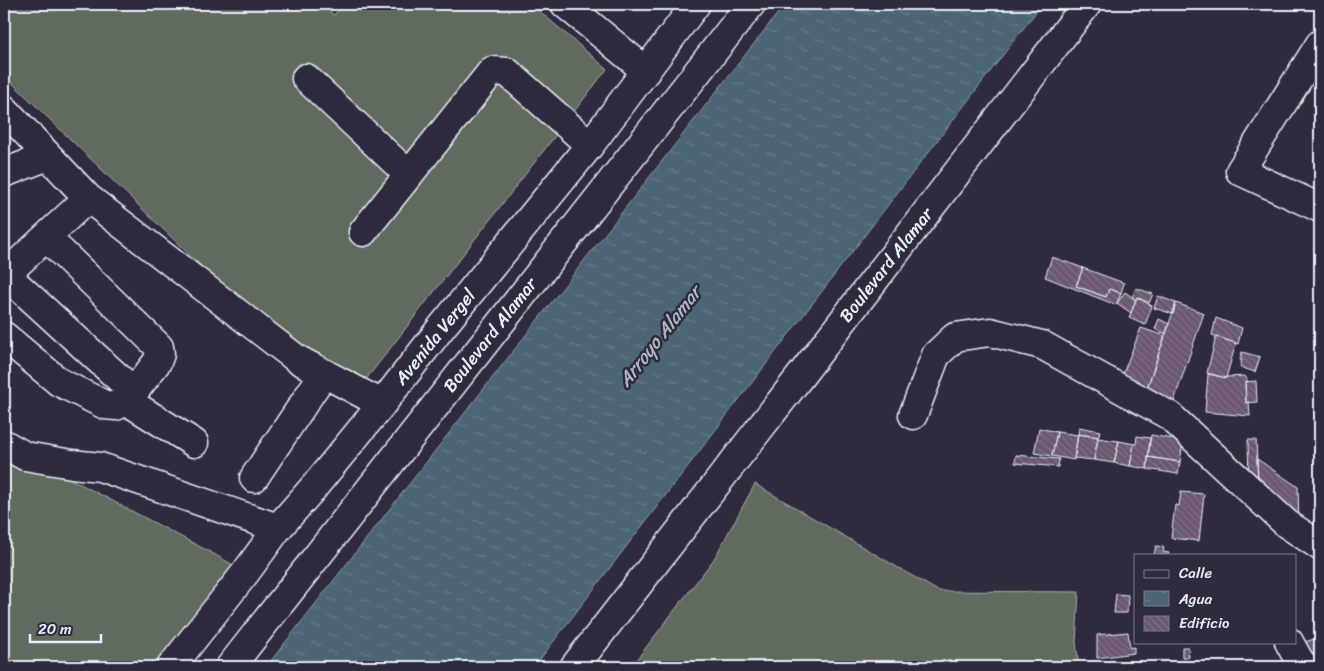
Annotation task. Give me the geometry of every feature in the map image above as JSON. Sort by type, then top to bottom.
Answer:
[{"type":"main road","points":[[566,4],[646,71]]},
{"type":"main road","name":"Avenida Vergel","points":[[171,667],[240,580],[278,528],[382,404],[441,328],[590,145],[696,4]]},
{"type":"main road","name":"Boulevard Alamar","points":[[230,667],[751,4]]},
{"type":"main road","name":"Boulevard Alamar","points":[[574,667],[1087,4]]},
{"type":"main road","points":[[1320,44],[1240,171],[1320,208]]},
{"type":"main road","points":[[363,232],[492,70],[507,72],[590,145]]},
{"type":"main road","points":[[306,78],[409,175]]},
{"type":"main road","points":[[4,108],[88,198],[297,359],[382,404]]},
{"type":"main road","points":[[4,173],[48,156]]},
{"type":"main road","points":[[88,198],[5,276],[130,397],[194,443]]},
{"type":"main road","points":[[4,336],[59,382],[105,404],[116,406],[130,397],[157,362],[160,354],[158,347],[46,237]]},
{"type":"main road","points":[[913,415],[936,355],[955,337],[990,332],[1042,345],[1170,416],[1287,524],[1320,546]]},
{"type":"main road","points":[[254,478],[324,374]]},
{"type":"main road","points":[[4,444],[25,456],[100,467],[278,528]]},
{"type":"main road","points":[[1290,644],[1305,667]]},
{"type":"green space","points":[[4,4],[322,4],[334,15],[343,4],[531,4],[607,69],[357,391],[297,359],[4,75]]},
{"type":"green space","points":[[4,444],[246,572],[171,667],[4,667]]},
{"type":"green space","points":[[755,484],[938,591],[1079,592],[1076,642],[1079,667],[631,667],[714,559]]},
{"type":"water","name":"Arroyo Alamar","points":[[785,4],[1042,4],[534,667],[266,667]]},
{"type":"building","points":[[1052,257],[1083,268],[1076,286],[1106,297],[1109,289],[1121,293],[1116,305],[1045,277]]},
{"type":"building","points":[[1083,268],[1124,283],[1121,293],[1109,289],[1106,297],[1076,286]]},
{"type":"building","points":[[1136,288],[1153,294],[1149,303],[1137,297],[1136,300],[1132,297]]},
{"type":"building","points":[[1125,292],[1136,300],[1131,313],[1117,303]]},
{"type":"building","points":[[1158,296],[1176,303],[1173,314],[1154,308]]},
{"type":"building","points":[[1137,297],[1152,306],[1145,325],[1129,318]]},
{"type":"building","points":[[1176,303],[1204,313],[1174,401],[1146,391]]},
{"type":"building","points":[[1216,318],[1242,328],[1238,344],[1212,335]]},
{"type":"building","points":[[1159,319],[1169,324],[1166,334],[1155,329]]},
{"type":"building","points":[[1141,328],[1165,336],[1146,391],[1120,381]]},
{"type":"building","points":[[1216,337],[1236,343],[1226,378],[1207,373]]},
{"type":"building","points":[[1242,352],[1260,357],[1255,372],[1240,367]]},
{"type":"building","points":[[1208,374],[1226,378],[1245,376],[1248,382],[1245,382],[1246,403],[1249,402],[1250,416],[1205,412]]},
{"type":"building","points":[[1256,381],[1257,402],[1246,403],[1245,382]]},
{"type":"building","points":[[1079,427],[1100,431],[1098,437],[1078,434]]},
{"type":"building","points":[[1039,428],[1057,432],[1052,456],[1034,453]]},
{"type":"building","points":[[1057,432],[1078,435],[1074,460],[1052,456]]},
{"type":"building","points":[[1078,434],[1098,437],[1094,460],[1074,458]]},
{"type":"building","points":[[1151,435],[1183,441],[1180,462],[1148,457]]},
{"type":"building","points":[[1137,436],[1150,438],[1147,469],[1130,466]]},
{"type":"building","points":[[1098,438],[1119,441],[1114,463],[1094,460]]},
{"type":"building","points":[[1248,440],[1256,440],[1258,482],[1249,482]]},
{"type":"building","points":[[1119,441],[1134,444],[1130,466],[1114,463]]},
{"type":"building","points":[[1016,455],[1059,459],[1058,467],[1015,463]]},
{"type":"building","points":[[1148,457],[1180,462],[1178,474],[1147,469]]},
{"type":"building","points":[[1257,459],[1298,487],[1299,525],[1259,498]]},
{"type":"building","points":[[1181,492],[1204,494],[1199,541],[1171,538],[1175,505],[1179,506]]},
{"type":"building","points":[[1156,546],[1164,547],[1163,552],[1169,553],[1168,554],[1154,554]]},
{"type":"building","points":[[1116,594],[1128,595],[1127,613],[1114,613]]},
{"type":"building","points":[[1128,632],[1130,648],[1134,647],[1134,653],[1097,658],[1097,635]]},
{"type":"building","points":[[1320,637],[1320,667],[1311,667],[1302,643]]},
{"type":"building","points":[[1182,647],[1188,647],[1189,657],[1182,657]]}]
